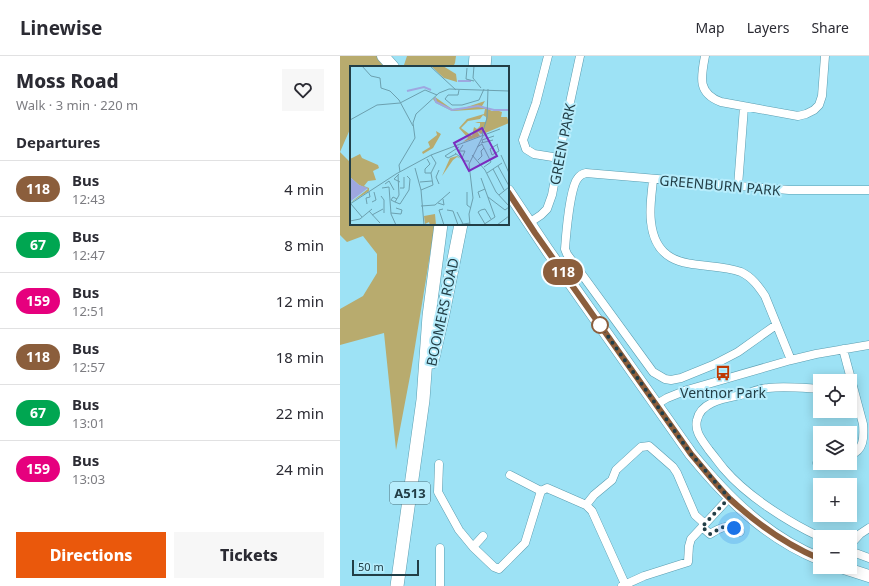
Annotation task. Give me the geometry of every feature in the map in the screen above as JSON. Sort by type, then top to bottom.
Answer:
[{"type":"main road","points":[[466,66],[468,56]]},
{"type":"main road","points":[[475,66],[476,56]]},
{"type":"main road","points":[[484,66],[486,56]]},
{"type":"main road","name":"BOOMERS ROAD","points":[[397,586],[422,400],[429,316],[441,225]]},
{"type":"main road","name":"A513","points":[[434,281],[443,255],[450,225]]},
{"type":"main road","name":"BOOMERS ROAD","points":[[422,400],[443,314],[461,225]]},
{"type":"street","points":[[383,56],[392,66]]},
{"type":"street","points":[[548,56],[536,103],[523,140],[526,149],[534,154],[559,158]]},
{"type":"street","name":"GREEN PARK","points":[[529,223],[541,215],[550,202],[580,56]]},
{"type":"street","points":[[705,56],[702,84],[707,93],[713,99],[744,107],[798,116],[814,110],[819,104],[822,96],[825,56]]},
{"type":"street","points":[[738,186],[744,107]]},
{"type":"street","name":"GREENBURN PARK","points":[[776,325],[738,352],[713,365],[681,378],[671,380],[659,376],[653,372],[567,254],[565,249],[569,206],[575,182],[581,175],[586,174],[789,190],[869,190]]},
{"type":"street","points":[[653,179],[650,222],[653,234],[662,249],[669,256],[678,261],[742,272],[750,278],[759,286],[765,296],[791,360]]},
{"type":"street","points":[[509,194],[691,454],[729,498],[749,516],[768,530],[813,555]]},
{"type":"street","points":[[509,199],[518,207]]},
{"type":"street","points":[[657,404],[667,398],[687,390],[791,360],[869,345]]},
{"type":"street","points":[[843,349],[848,374]]},
{"type":"street","points":[[813,389],[767,388],[716,401],[702,410],[697,420],[697,430],[701,439],[724,470],[738,484],[771,509],[813,534]]},
{"type":"street","points":[[857,401],[866,424],[862,445],[857,452]]},
{"type":"street","points":[[586,505],[594,495],[612,480],[616,470],[641,447],[649,446],[673,467],[695,515],[710,534],[725,526],[734,528],[740,532]]},
{"type":"street","points":[[439,464],[438,492],[459,530],[473,547],[494,567],[499,569],[524,543],[541,491],[547,488],[586,505],[592,512],[623,585],[688,562],[689,546],[692,539],[729,498]]},
{"type":"street","points":[[510,476],[541,491]]},
{"type":"street","points":[[857,537],[869,528]]},
{"type":"street","points":[[473,547],[483,536]]},
{"type":"street","points":[[440,548],[440,586]]},
{"type":"street","points":[[857,553],[869,558]]},
{"type":"street","points":[[857,572],[869,576]]},
{"type":"shaded area","points":[[340,56],[380,56],[387,66],[350,66],[350,129],[340,152]]},
{"type":"shaded area","points":[[407,56],[456,56],[454,66],[404,65]]},
{"type":"shaded area","points":[[340,152],[350,162],[350,225],[435,225],[411,371],[396,450],[384,333],[340,345],[340,309],[363,296],[377,273],[377,254],[363,236],[347,242],[340,235]]},
{"type":"bus line","name":"118","points":[[509,194],[535,233],[703,469],[729,498],[749,516],[768,530],[813,555]]},
{"type":"place","name":"Ventnor Park","points":[[723,373]]},
{"type":"route","points":[[600,325],[691,454],[729,498],[702,527],[710,534],[725,526],[734,528]]}]
